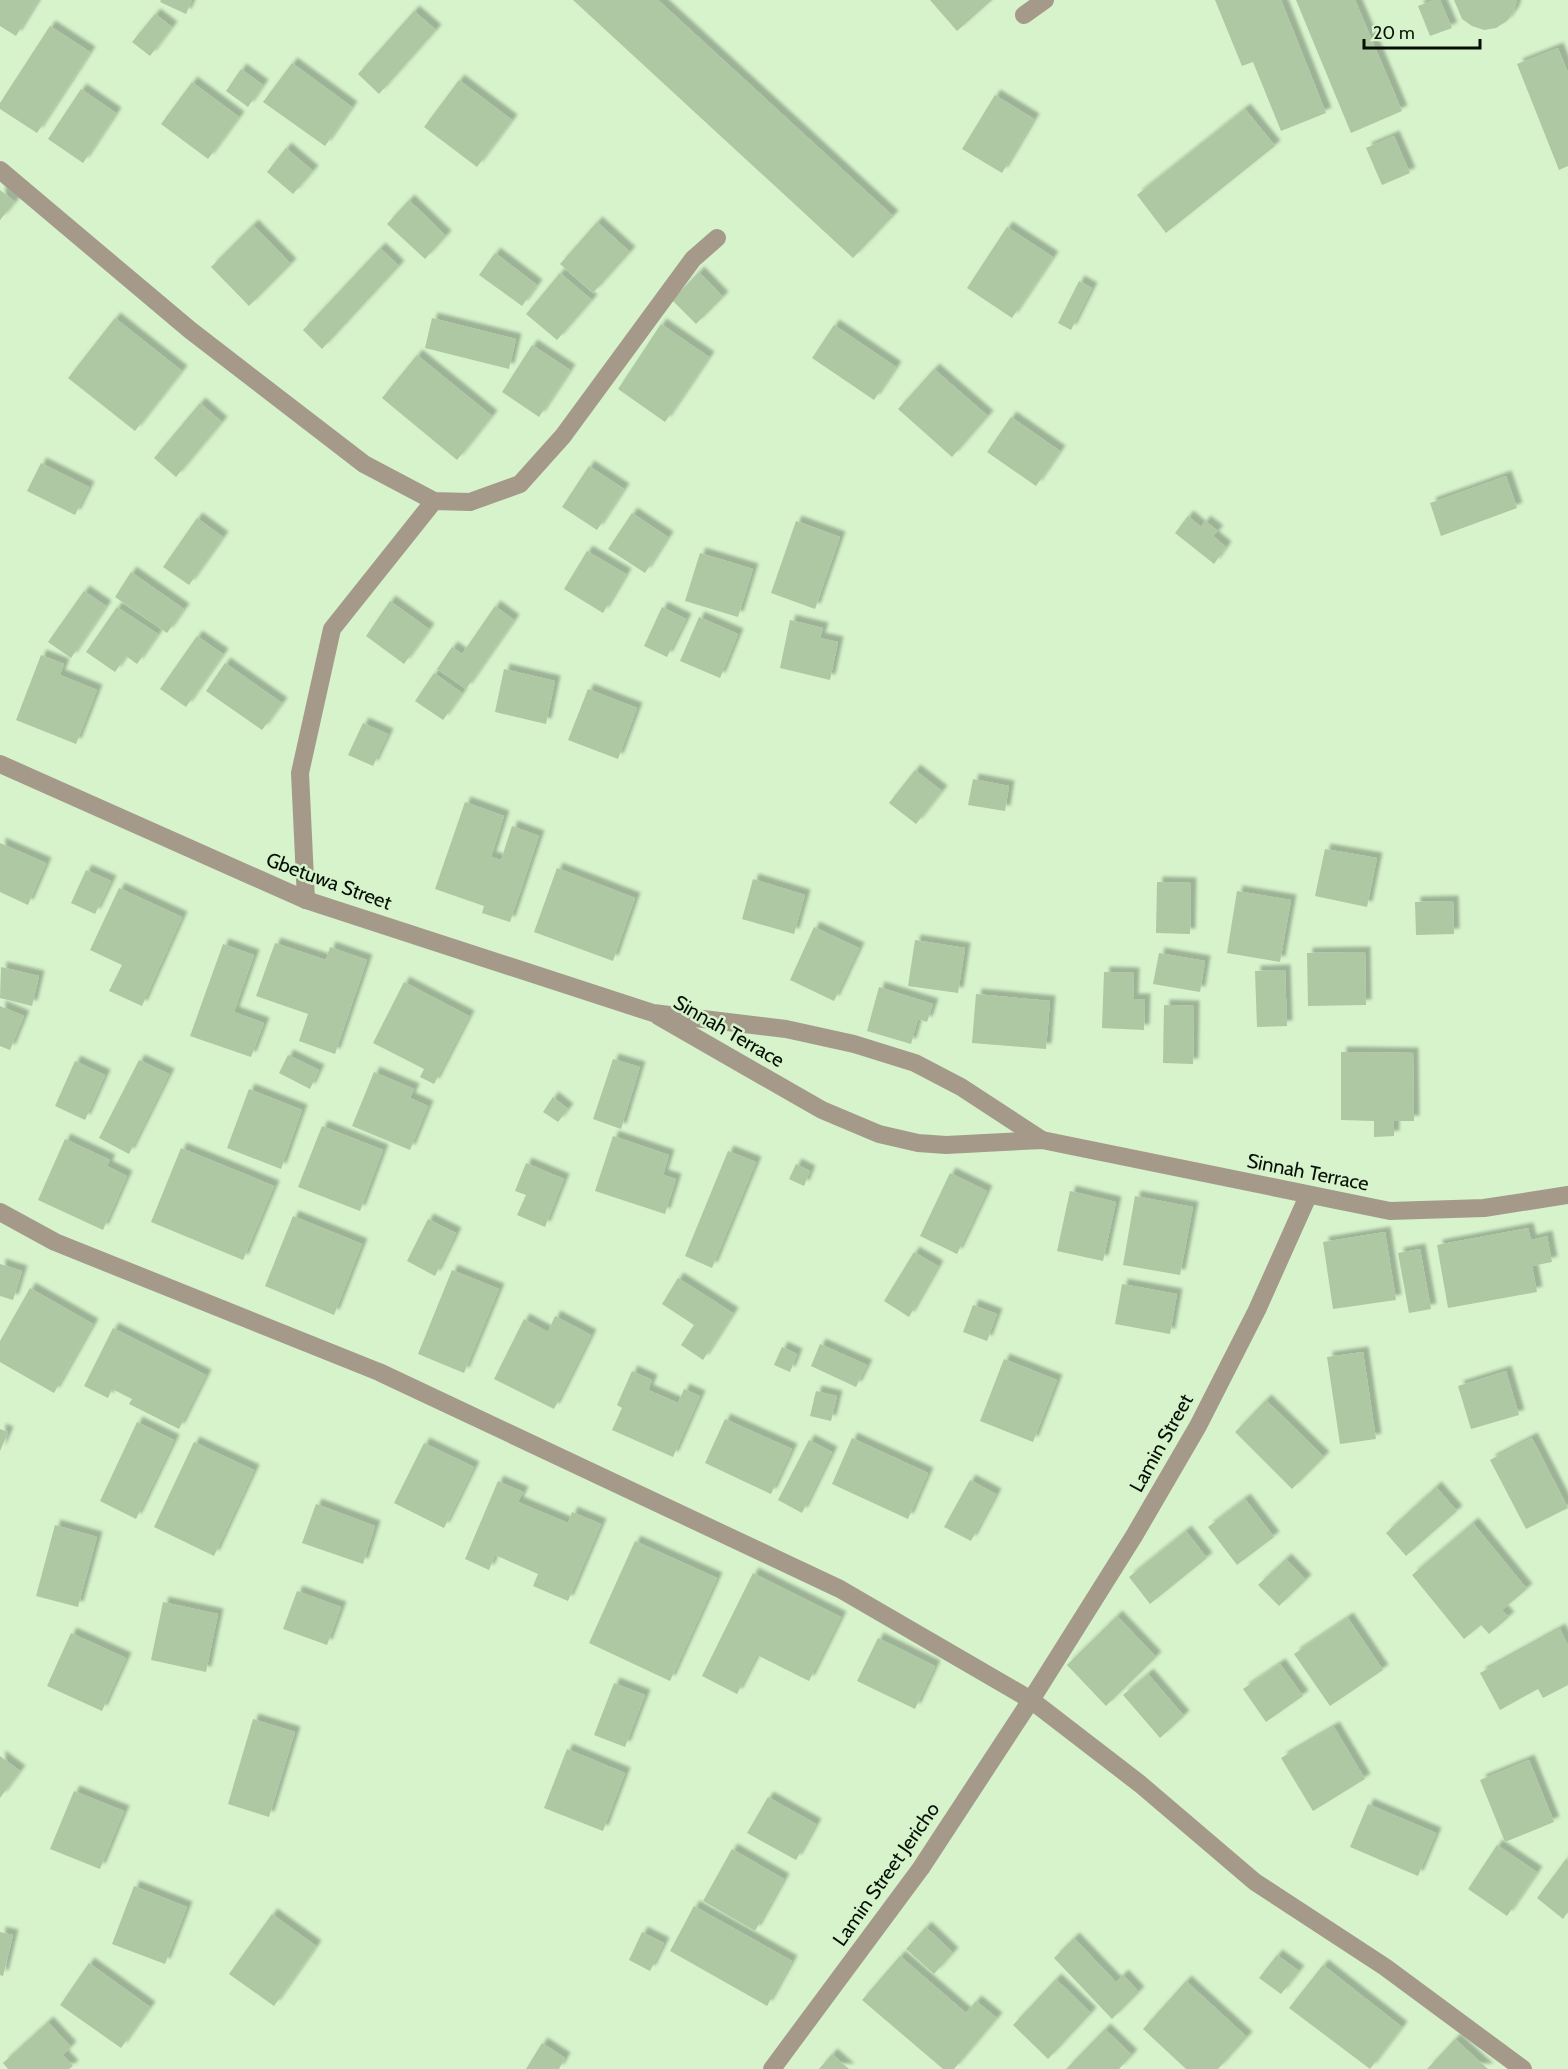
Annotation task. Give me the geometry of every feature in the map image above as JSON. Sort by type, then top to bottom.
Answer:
[{"type":"street","points":[[1024,15],[1045,0]]},
{"type":"street","points":[[0,170],[190,330],[364,464],[434,501],[470,502],[520,484],[563,435],[693,259],[717,238]]},
{"type":"street","points":[[306,900],[300,773],[332,629],[434,501]]},
{"type":"street","name":"Gbetuwa Street","points":[[0,764],[306,900],[653,1013]]},
{"type":"street","name":"Sinnah Terrace","points":[[653,1013],[786,1029],[854,1044],[915,1064],[961,1087],[1042,1140]]},
{"type":"street","name":"Sinnah Terrace","points":[[653,1013],[727,1058],[822,1110],[879,1134],[918,1143],[946,1146],[1042,1140],[1390,1211],[1484,1208],[1568,1195]]},
{"type":"street","name":"Lamin Street","points":[[1031,1700],[1134,1536],[1198,1426],[1257,1310],[1308,1196]]},
{"type":"street","points":[[0,1212],[56,1242],[379,1372],[840,1589],[1031,1700],[1140,1784],[1255,1882],[1385,1967],[1523,2069]]},
{"type":"street","name":"Lamin Street Jericho","points":[[772,2069],[921,1868],[1031,1700]]},
{"type":"building","points":[[0,0],[38,0],[16,36],[0,26]]},
{"type":"building","points":[[161,0],[192,0],[186,14],[160,2]]},
{"type":"building","points":[[573,0],[658,0],[893,216],[853,258]]},
{"type":"building","points":[[930,0],[992,0],[957,31]]},
{"type":"building","points":[[1215,0],[1281,0],[1326,113],[1281,131],[1253,62],[1242,66]]},
{"type":"building","points":[[1296,0],[1355,0],[1402,111],[1351,133]]},
{"type":"building","points":[[1440,0],[1452,28],[1430,36],[1418,6]]},
{"type":"building","points":[[1454,0],[1517,0],[1514,11],[1507,21],[1496,28],[1484,30],[1462,19]]},
{"type":"building","points":[[414,11],[436,30],[379,94],[358,74]]},
{"type":"building","points":[[155,14],[172,27],[150,56],[132,42]]},
{"type":"building","points":[[50,26],[90,52],[37,133],[0,109],[0,103]]},
{"type":"building","points":[[1558,48],[1568,73],[1568,166],[1559,170],[1517,64]]},
{"type":"building","points":[[292,63],[352,107],[325,146],[263,102]]},
{"type":"building","points":[[241,69],[263,85],[248,107],[226,91]]},
{"type":"building","points":[[459,80],[512,120],[477,167],[424,127]]},
{"type":"building","points":[[192,82],[239,117],[208,159],[161,124]]},
{"type":"building","points":[[81,89],[116,113],[83,163],[48,139]]},
{"type":"building","points":[[995,95],[1034,119],[1002,173],[962,149]]},
{"type":"building","points":[[1245,109],[1275,146],[1166,233],[1137,195]]},
{"type":"building","points":[[1394,136],[1410,173],[1382,185],[1366,148]]},
{"type":"building","points":[[286,148],[313,171],[293,194],[267,172]]},
{"type":"building","points":[[0,190],[15,202],[0,220]]},
{"type":"building","points":[[409,200],[446,236],[425,259],[387,224]]},
{"type":"building","points":[[597,222],[630,252],[593,293],[560,264]]},
{"type":"building","points":[[253,225],[291,264],[249,306],[211,267]]},
{"type":"building","points":[[1007,227],[1053,257],[1012,318],[967,288]]},
{"type":"building","points":[[380,248],[399,266],[322,349],[303,330]]},
{"type":"building","points":[[495,253],[537,285],[522,306],[479,275]]},
{"type":"building","points":[[699,272],[723,297],[696,324],[672,300]]},
{"type":"building","points":[[560,273],[592,300],[557,340],[526,314]]},
{"type":"building","points":[[1079,281],[1092,288],[1071,330],[1058,323]]},
{"type":"building","points":[[115,318],[182,371],[135,431],[68,378]]},
{"type":"building","points":[[432,318],[516,339],[509,369],[425,348]]},
{"type":"building","points":[[661,324],[709,357],[665,422],[618,389]]},
{"type":"building","points":[[834,325],[896,367],[874,400],[812,358]]},
{"type":"building","points":[[532,345],[570,370],[539,417],[502,392]]},
{"type":"building","points":[[417,355],[492,416],[457,460],[382,398]]},
{"type":"building","points":[[934,369],[988,416],[952,457],[898,409]]},
{"type":"building","points":[[200,403],[222,422],[176,477],[154,458]]},
{"type":"building","points":[[1011,417],[1060,451],[1036,486],[987,452]]},
{"type":"building","points":[[41,463],[89,487],[75,515],[27,491]]},
{"type":"building","points":[[589,466],[624,489],[597,530],[562,507]]},
{"type":"building","points":[[1506,476],[1517,508],[1441,536],[1430,503]]},
{"type":"building","points":[[632,513],[668,537],[645,573],[608,549]]},
{"type":"building","points":[[1188,516],[1201,527],[1205,521],[1218,531],[1213,536],[1226,547],[1214,564],[1175,533]]},
{"type":"building","points":[[197,518],[223,537],[189,585],[163,567]]},
{"type":"building","points":[[796,521],[840,537],[815,609],[771,593]]},
{"type":"building","points":[[587,551],[626,574],[603,613],[564,589]]},
{"type":"building","points":[[700,553],[753,569],[738,617],[685,601]]},
{"type":"building","points":[[131,572],[184,609],[167,633],[115,597]]},
{"type":"building","points":[[84,591],[106,606],[71,658],[48,642]]},
{"type":"building","points":[[390,601],[429,629],[404,664],[366,636]]},
{"type":"building","points":[[495,606],[514,620],[466,689],[437,669],[452,647],[462,654]]},
{"type":"building","points":[[117,607],[158,634],[137,664],[126,656],[115,672],[86,652]]},
{"type":"building","points":[[662,607],[686,619],[667,657],[644,646]]},
{"type":"building","points":[[699,617],[738,634],[720,678],[680,661]]},
{"type":"building","points":[[790,620],[823,628],[820,638],[838,642],[830,680],[780,668]]},
{"type":"building","points":[[197,636],[223,654],[186,707],[160,689]]},
{"type":"building","points":[[41,655],[64,664],[60,675],[97,690],[76,744],[16,720]]},
{"type":"building","points":[[225,663],[282,703],[262,730],[206,691]]},
{"type":"building","points":[[504,669],[555,681],[546,724],[495,712]]},
{"type":"building","points":[[434,673],[462,693],[443,720],[415,701]]},
{"type":"building","points":[[588,689],[637,708],[618,759],[568,740]]},
{"type":"building","points":[[363,723],[388,734],[373,766],[348,755]]},
{"type":"building","points":[[915,770],[942,791],[916,824],[889,803]]},
{"type":"building","points":[[973,779],[1009,786],[1005,811],[968,805]]},
{"type":"building","points":[[465,802],[504,816],[491,857],[501,860],[512,826],[539,836],[510,922],[482,913],[484,906],[435,889]]},
{"type":"building","points":[[0,843],[46,863],[28,905],[0,892]]},
{"type":"building","points":[[1325,849],[1377,858],[1367,907],[1315,896]]},
{"type":"building","points":[[557,868],[635,898],[613,961],[534,932]]},
{"type":"building","points":[[86,870],[111,881],[95,914],[71,903]]},
{"type":"building","points":[[753,879],[805,895],[794,934],[742,919]]},
{"type":"building","points":[[1157,882],[1191,883],[1190,934],[1156,933]]},
{"type":"building","points":[[119,888],[182,917],[142,1006],[109,991],[122,965],[90,950]]},
{"type":"building","points":[[1237,891],[1291,900],[1280,962],[1227,953]]},
{"type":"building","points":[[1453,901],[1454,934],[1416,935],[1415,902]]},
{"type":"building","points":[[814,927],[859,948],[834,1001],[790,980]]},
{"type":"building","points":[[915,940],[965,948],[958,993],[908,986]]},
{"type":"building","points":[[275,943],[326,960],[330,947],[367,960],[335,1054],[299,1041],[308,1014],[256,996]]},
{"type":"building","points":[[223,944],[254,955],[234,1012],[264,1023],[251,1057],[190,1036]]},
{"type":"building","points":[[1365,952],[1366,1005],[1308,1006],[1307,953]]},
{"type":"building","points":[[1159,953],[1205,961],[1200,992],[1153,984]]},
{"type":"building","points":[[1,967],[39,976],[32,1006],[0,998]]},
{"type":"building","points":[[1285,970],[1287,1026],[1257,1027],[1255,971]]},
{"type":"building","points":[[1104,972],[1134,973],[1133,999],[1145,999],[1144,1030],[1102,1028]]},
{"type":"building","points":[[404,982],[469,1016],[434,1084],[420,1077],[424,1069],[373,1043]]},
{"type":"building","points":[[879,987],[933,1004],[927,1022],[918,1019],[911,1044],[867,1031]]},
{"type":"building","points":[[976,994],[1050,1001],[1046,1049],[972,1043]]},
{"type":"building","points":[[1164,1005],[1194,1006],[1193,1064],[1163,1063]]},
{"type":"building","points":[[0,1006],[24,1016],[10,1050],[0,1046]]},
{"type":"building","points":[[1341,1052],[1413,1053],[1414,1121],[1394,1121],[1394,1136],[1374,1137],[1374,1121],[1341,1120]]},
{"type":"building","points":[[288,1055],[319,1070],[310,1089],[279,1073]]},
{"type":"building","points":[[613,1059],[640,1067],[621,1129],[593,1119]]},
{"type":"building","points":[[139,1060],[169,1074],[129,1154],[99,1138]]},
{"type":"building","points":[[75,1061],[105,1075],[85,1120],[55,1106]]},
{"type":"building","points":[[374,1072],[414,1089],[410,1098],[428,1106],[410,1150],[352,1126]]},
{"type":"building","points":[[249,1089],[302,1110],[281,1169],[227,1148]]},
{"type":"building","points":[[553,1097],[568,1109],[558,1122],[543,1112]]},
{"type":"building","points":[[322,1126],[383,1150],[360,1211],[298,1187]]},
{"type":"building","points":[[613,1136],[669,1155],[663,1175],[676,1179],[665,1214],[595,1191]]},
{"type":"building","points":[[65,1139],[110,1160],[107,1166],[127,1176],[103,1230],[38,1200]]},
{"type":"building","points":[[181,1148],[274,1186],[243,1260],[151,1222]]},
{"type":"building","points":[[728,1151],[756,1162],[712,1268],[685,1256]]},
{"type":"building","points":[[526,1163],[564,1179],[545,1227],[517,1215],[526,1195],[515,1191]]},
{"type":"building","points":[[796,1164],[810,1171],[804,1186],[789,1179]]},
{"type":"building","points":[[950,1173],[987,1191],[957,1254],[920,1236]]},
{"type":"building","points":[[1070,1191],[1116,1202],[1103,1261],[1057,1251]]},
{"type":"building","points":[[1135,1196],[1193,1207],[1180,1275],[1123,1265]]},
{"type":"building","points":[[293,1216],[362,1244],[334,1315],[265,1286]]},
{"type":"building","points":[[428,1219],[456,1233],[435,1276],[407,1261]]},
{"type":"building","points":[[1528,1228],[1531,1240],[1547,1236],[1552,1262],[1532,1266],[1537,1292],[1448,1308],[1437,1245]]},
{"type":"building","points":[[1385,1232],[1396,1300],[1333,1309],[1323,1242]]},
{"type":"building","points":[[1420,1249],[1431,1309],[1409,1313],[1398,1253]]},
{"type":"building","points":[[914,1252],[938,1266],[909,1317],[884,1301]]},
{"type":"building","points":[[0,1264],[22,1271],[13,1300],[0,1296]]},
{"type":"building","points":[[452,1270],[499,1289],[464,1373],[418,1354]]},
{"type":"building","points":[[678,1278],[733,1313],[703,1360],[681,1345],[694,1325],[662,1304]]},
{"type":"building","points":[[1122,1284],[1177,1294],[1170,1334],[1115,1324]]},
{"type":"building","points":[[30,1288],[93,1324],[54,1393],[0,1362],[0,1341]]},
{"type":"building","points":[[973,1305],[997,1314],[987,1341],[963,1332]]},
{"type":"building","points":[[555,1316],[591,1335],[554,1409],[494,1379],[524,1319],[548,1332]]},
{"type":"building","points":[[113,1328],[206,1375],[179,1429],[129,1404],[132,1399],[112,1389],[108,1398],[84,1386]]},
{"type":"building","points":[[820,1344],[867,1365],[856,1387],[811,1366]]},
{"type":"building","points":[[782,1347],[797,1354],[790,1372],[774,1365]]},
{"type":"building","points":[[1363,1352],[1376,1439],[1340,1444],[1327,1357]]},
{"type":"building","points":[[1004,1359],[1057,1380],[1033,1442],[980,1421]]},
{"type":"building","points":[[632,1371],[652,1380],[648,1390],[678,1403],[684,1389],[700,1396],[673,1457],[612,1430],[622,1408],[617,1405]]},
{"type":"building","points":[[1506,1371],[1519,1415],[1471,1429],[1458,1386]]},
{"type":"building","points":[[816,1391],[837,1396],[831,1421],[810,1416]]},
{"type":"building","points":[[1266,1400],[1324,1457],[1292,1489],[1235,1432]]},
{"type":"building","points":[[725,1419],[792,1449],[771,1494],[705,1463]]},
{"type":"building","points":[[137,1422],[174,1440],[136,1519],[100,1501]]},
{"type":"building","points":[[0,1429],[8,1432],[0,1451]]},
{"type":"building","points":[[852,1438],[928,1473],[908,1519],[832,1484]]},
{"type":"building","points":[[1532,1438],[1568,1508],[1526,1529],[1490,1460]]},
{"type":"building","points":[[809,1440],[832,1452],[802,1513],[778,1500]]},
{"type":"building","points":[[194,1442],[254,1470],[214,1556],[154,1527]]},
{"type":"building","points":[[424,1443],[474,1467],[444,1528],[394,1503]]},
{"type":"building","points":[[970,1480],[996,1494],[971,1541],[944,1527]]},
{"type":"building","points":[[498,1481],[523,1492],[518,1502],[568,1523],[572,1512],[601,1524],[568,1601],[533,1586],[538,1574],[495,1555],[489,1570],[465,1559]]},
{"type":"building","points":[[1436,1487],[1457,1511],[1406,1556],[1386,1533]]},
{"type":"building","points":[[1245,1499],[1274,1537],[1237,1565],[1208,1527]]},
{"type":"building","points":[[316,1504],[375,1526],[363,1564],[302,1543]]},
{"type":"building","points":[[1473,1523],[1527,1589],[1502,1610],[1509,1617],[1489,1634],[1481,1625],[1464,1639],[1412,1575]]},
{"type":"building","points":[[55,1525],[97,1537],[78,1607],[36,1596]]},
{"type":"building","points":[[1186,1531],[1207,1558],[1150,1604],[1129,1577]]},
{"type":"building","points":[[635,1541],[717,1578],[670,1681],[589,1643]]},
{"type":"building","points":[[1286,1559],[1306,1580],[1279,1606],[1258,1585]]},
{"type":"building","points":[[753,1573],[841,1617],[809,1681],[757,1655],[737,1694],[702,1676]]},
{"type":"building","points":[[297,1591],[341,1607],[327,1645],[283,1629]]},
{"type":"building","points":[[163,1602],[218,1614],[206,1672],[151,1660]]},
{"type":"building","points":[[1117,1616],[1156,1657],[1106,1706],[1067,1665]]},
{"type":"building","points":[[1348,1618],[1383,1670],[1330,1706],[1294,1654]]},
{"type":"building","points":[[1560,1629],[1568,1645],[1568,1685],[1543,1698],[1538,1689],[1500,1710],[1480,1673]]},
{"type":"building","points":[[71,1633],[126,1658],[102,1711],[47,1686]]},
{"type":"building","points":[[878,1638],[935,1666],[915,1709],[857,1681]]},
{"type":"building","points":[[1280,1664],[1303,1696],[1266,1722],[1243,1689]]},
{"type":"building","points":[[1148,1674],[1184,1716],[1160,1738],[1123,1695]]},
{"type":"building","points":[[614,1683],[645,1695],[625,1747],[594,1735]]},
{"type":"building","points":[[253,1719],[295,1732],[269,1817],[228,1804]]},
{"type":"building","points":[[1334,1727],[1365,1779],[1313,1811],[1281,1758]]},
{"type":"building","points":[[567,1749],[625,1773],[603,1831],[544,1808]]},
{"type":"building","points":[[0,1756],[20,1771],[0,1798]]},
{"type":"building","points":[[1529,1760],[1554,1822],[1505,1842],[1480,1780]]},
{"type":"building","points":[[74,1791],[124,1811],[100,1869],[50,1849]]},
{"type":"building","points":[[768,1797],[816,1824],[796,1860],[747,1833]]},
{"type":"building","points":[[1368,1804],[1436,1833],[1418,1876],[1350,1847]]},
{"type":"building","points":[[1497,1845],[1537,1872],[1507,1916],[1468,1889]]},
{"type":"building","points":[[732,1849],[784,1879],[755,1931],[703,1901]]},
{"type":"building","points":[[1566,1859],[1568,1861],[1568,1912],[1563,1919],[1537,1898]]},
{"type":"building","points":[[134,1886],[187,1907],[165,1964],[112,1944]]},
{"type":"building","points":[[694,1906],[792,1961],[767,2006],[670,1951]]},
{"type":"building","points":[[272,1914],[316,1946],[274,2006],[229,1974]]},
{"type":"building","points":[[926,1927],[953,1953],[934,1974],[906,1949]]},
{"type":"building","points":[[0,1932],[13,1935],[3,1976],[0,1975]]},
{"type":"building","points":[[642,1932],[664,1943],[650,1971],[629,1960]]},
{"type":"building","points":[[1074,1938],[1116,1982],[1123,1975],[1139,1992],[1112,2019],[1054,1958]]},
{"type":"building","points":[[1277,1955],[1299,1971],[1281,1994],[1259,1978]]},
{"type":"building","points":[[900,1956],[966,2013],[976,2001],[997,2018],[954,2069],[943,2069],[862,2000]]},
{"type":"building","points":[[89,1963],[150,2007],[121,2048],[60,2005]]},
{"type":"building","points":[[1323,1965],[1402,2027],[1370,2069],[1289,2008]]},
{"type":"building","points":[[1056,1979],[1091,2013],[1048,2059],[1013,2025]]},
{"type":"building","points":[[1186,1981],[1247,2037],[1218,2069],[1186,2069],[1143,2029]]},
{"type":"building","points":[[48,2022],[71,2047],[63,2055],[73,2066],[69,2069],[8,2069],[3,2063]]},
{"type":"building","points":[[1105,2029],[1132,2055],[1119,2069],[1066,2069]]},
{"type":"building","points":[[1455,2039],[1488,2069],[1427,2069]]},
{"type":"building","points":[[542,2043],[565,2058],[559,2069],[526,2069]]},
{"type":"building","points":[[832,2054],[849,2069],[819,2069]]}]
